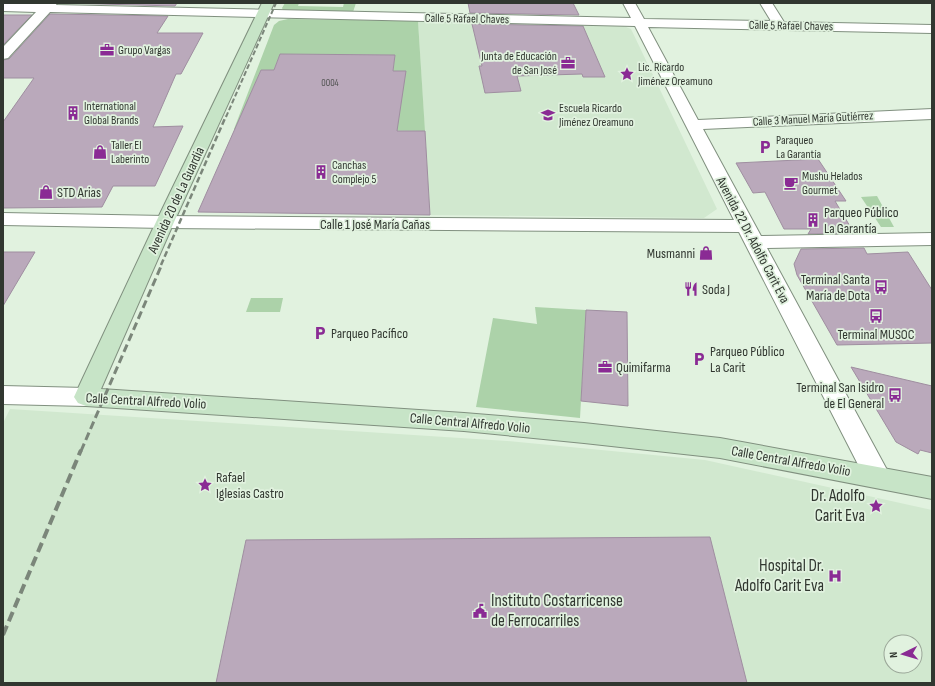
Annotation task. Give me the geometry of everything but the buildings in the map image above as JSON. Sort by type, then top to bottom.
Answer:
[{"type":"main road","name":"Avenida 20 de La Guardia","points":[[86,397],[165,222],[265,9]]},
{"type":"main road","name":"Calle Central Alfredo Volio","points":[[86,397],[464,422],[584,433],[720,448],[877,476],[932,488]]},
{"type":"street","name":"Avenida 22 Dr. Adolfo Carit Eva","points":[[629,3],[877,476]]},
{"type":"street","points":[[766,3],[780,26]]},
{"type":"street","name":"Calle 5 Rafael Chaves","points":[[3,7],[49,5],[265,9],[639,23],[932,29]]},
{"type":"street","points":[[3,55],[49,5]]},
{"type":"street","name":"Calle 3 Manuel María Gutiérrez","points":[[693,125],[932,114]]},
{"type":"street","name":"Calle 1 José María Cañas","points":[[3,219],[932,239]]},
{"type":"street","name":"Calle Central Alfredo Volio","points":[[3,395],[86,397]]},
{"type":"shaded area","name":"Escuela Ricardo Jiménez Oreamuno","points":[[418,21],[621,25],[631,29],[717,209],[704,218],[430,215]]},
{"type":"shaded area","points":[[10,409],[507,441],[705,460],[932,510],[932,683],[3,683],[3,423]]},
{"type":"green space","points":[[285,3],[299,3],[298,6],[343,7],[344,3],[356,3],[353,12],[283,10],[282,8]]},
{"type":"green space","points":[[288,19],[418,21],[425,131],[234,129],[274,25],[279,21]],"holes":[[[280,54],[395,55],[393,71],[406,71],[250,95],[261,70],[274,70]]]},
{"type":"green space","points":[[877,196],[894,227],[881,227],[861,197]]},
{"type":"green space","points":[[251,298],[283,298],[280,312],[246,312]]},
{"type":"green space","points":[[535,307],[586,310],[580,418],[476,407],[493,318],[537,324]]},
{"type":"railway","points":[[226,117],[276,3]]},
{"type":"railway","points":[[161,265],[226,116]]},
{"type":"railway","points":[[81,451],[162,264]]},
{"type":"railway","points":[[3,635],[81,450]]},
{"type":"place","name":"Grupo Vargas","points":[[107,50]]},
{"type":"place","name":"Junta de Educación de San José","points":[[568,63]]},
{"type":"place","name":"Lic. Ricardo Jiménez Oreamuno","points":[[627,74]]},
{"type":"place","name":"International Global Brands","points":[[73,113]]},
{"type":"place","name":"Escuela Ricardo Jiménez Oreamuno","points":[[548,115]]},
{"type":"place","name":"Paraqueo La Garantía","points":[[765,147]]},
{"type":"place","name":"Taller El Laberinto","points":[[100,152]]},
{"type":"place","name":"Canchas Complejo 5","points":[[321,172]]},
{"type":"place","name":"Mushu Helados Gourmet","points":[[791,183]]},
{"type":"place","name":"STD Arias","points":[[46,192]]},
{"type":"place","name":"Parqueo Público La Garantía","points":[[813,220]]},
{"type":"place","name":"Musmanni","points":[[706,253]]},
{"type":"place","name":"Terminal Santa María de Dota","points":[[881,287]]},
{"type":"place","name":"Soda J","points":[[691,289]]},
{"type":"place","name":"Terminal MUSOC","points":[[876,316]]},
{"type":"place","name":"Parqueo Pacífico","points":[[320,333]]},
{"type":"place","name":"Parqueo Público La Carit","points":[[699,359]]},
{"type":"place","name":"Quimifarma","points":[[605,367]]},
{"type":"place","name":"Terminal San Isidro de El General","points":[[895,395]]},
{"type":"place","name":"Rafael Iglesias Castro","points":[[205,485]]},
{"type":"place","name":"Dr. Adolfo Carit Eva","points":[[876,506]]},
{"type":"place","name":"Hospital Dr. Adolfo Carit Eva","points":[[835,576]]},
{"type":"place","name":"Instituto Costarricense de Ferrocarriles","points":[[480,611]]}]
